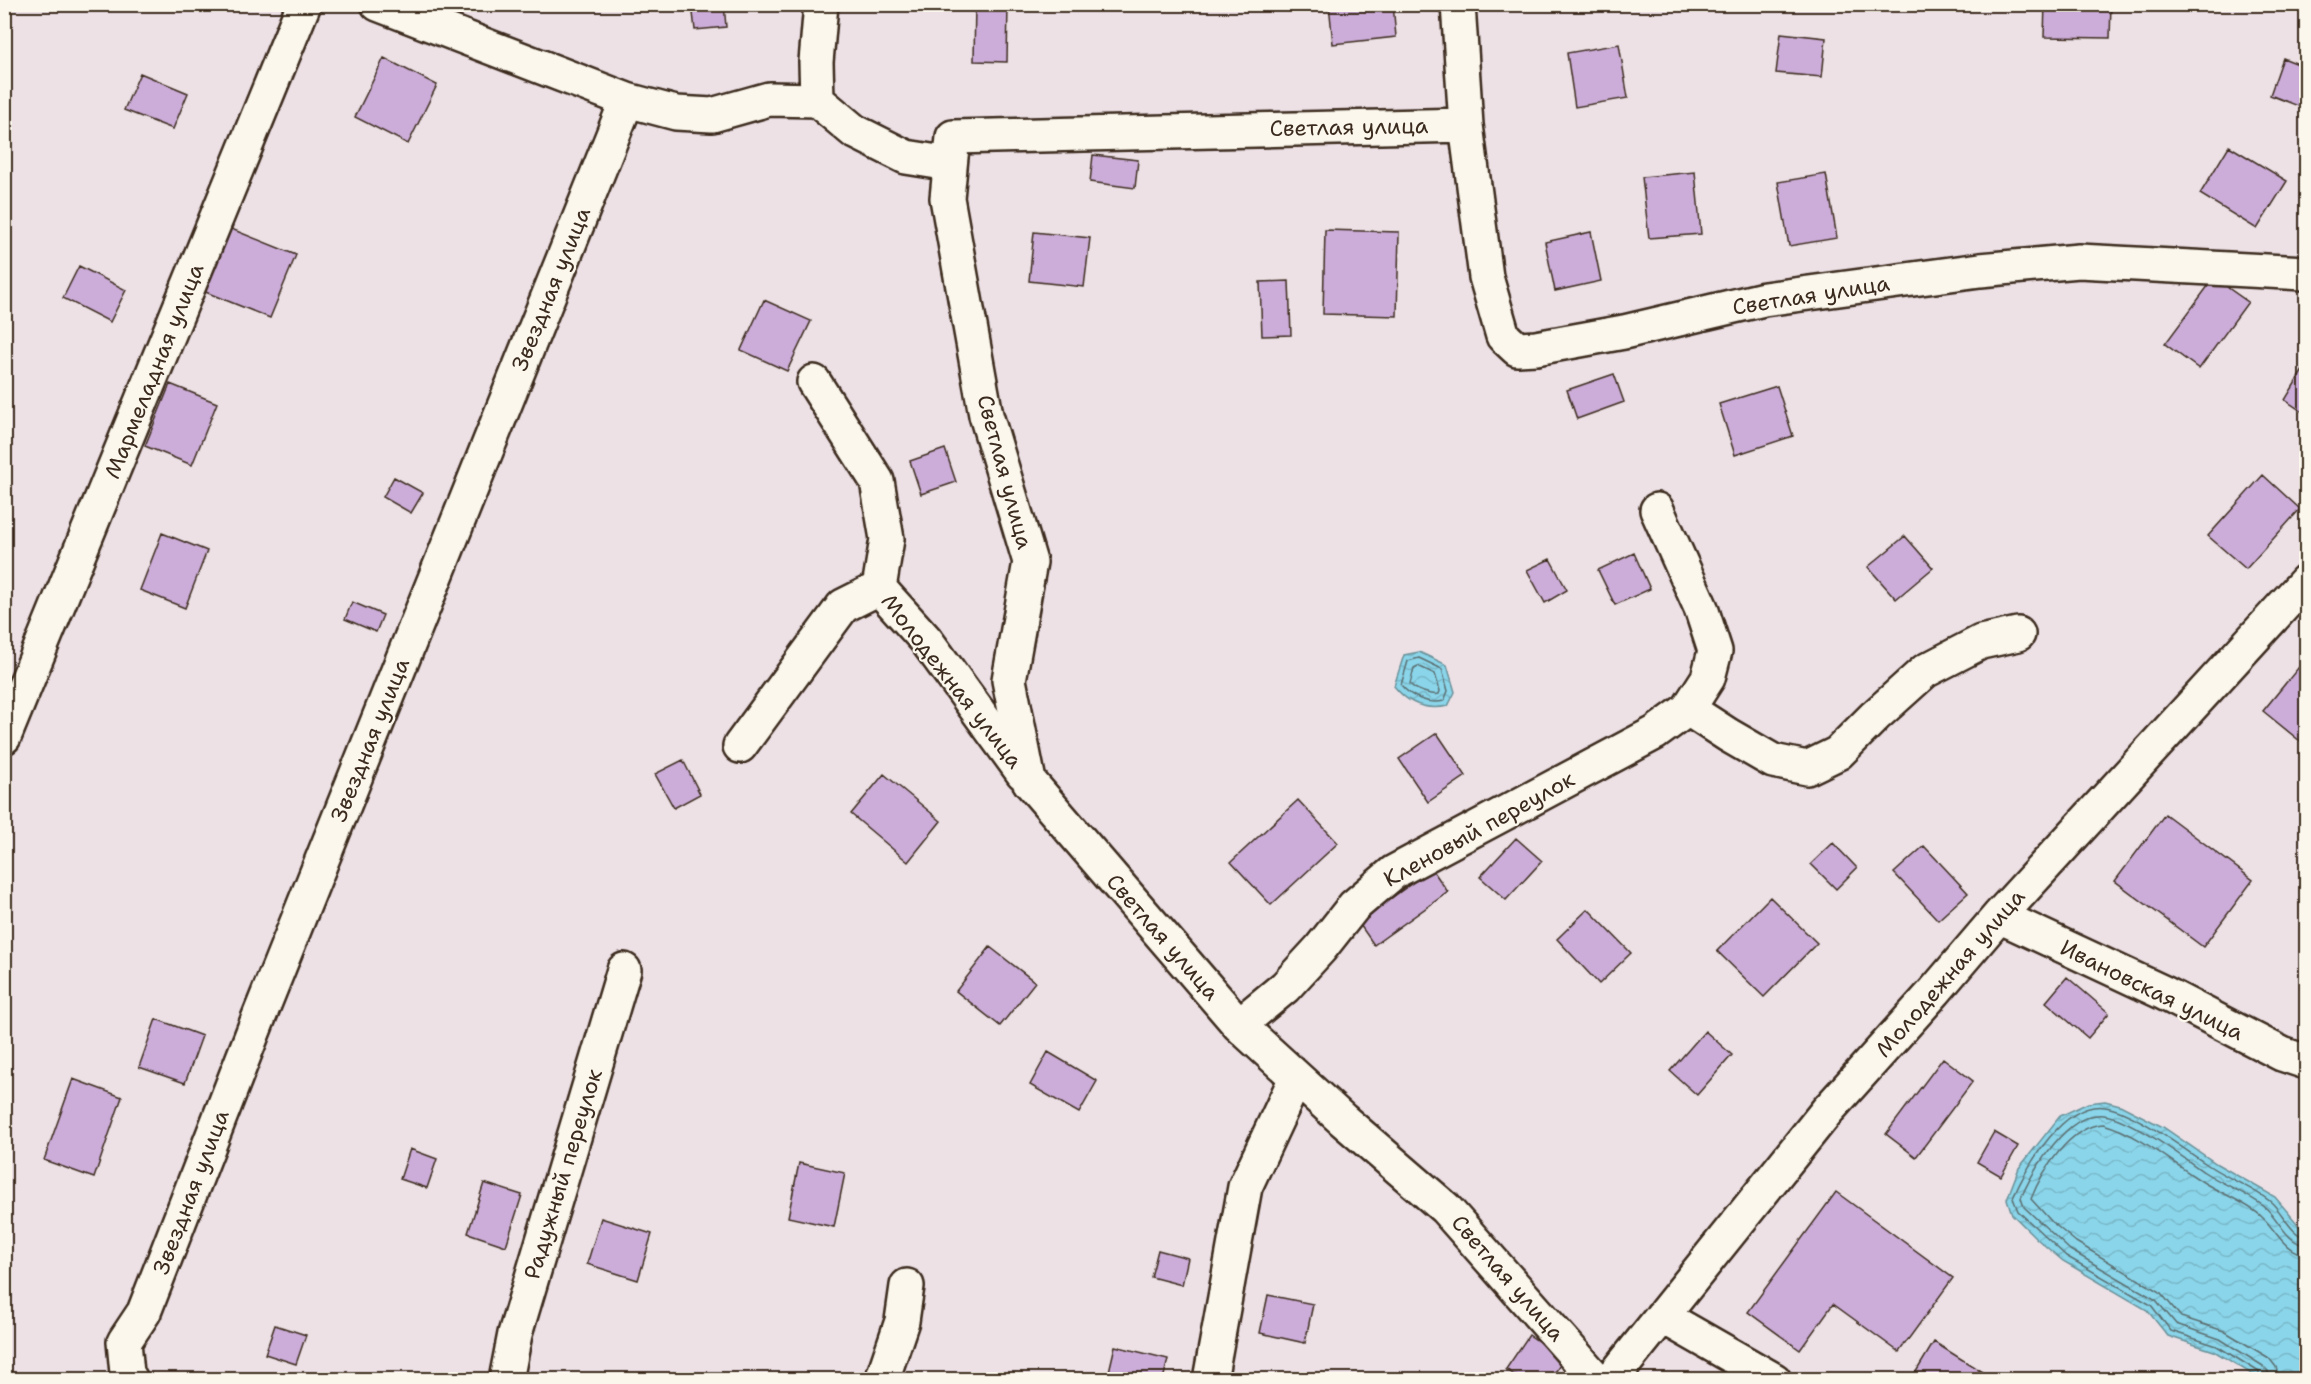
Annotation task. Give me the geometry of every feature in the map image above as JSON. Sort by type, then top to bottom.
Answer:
[{"type":"street","name":"Мармеладная улица","points":[[4,736],[304,4]]},
{"type":"street","points":[[378,4],[627,100],[676,113],[712,116],[769,99],[817,100],[854,131],[906,158],[950,164]]},
{"type":"street","points":[[817,100],[816,62],[822,4]]},
{"type":"street","name":"Светлая улица","points":[[1458,4],[1466,125],[1486,276],[1503,336],[1517,348],[1536,348],[1624,332],[1764,299],[1991,269],[2079,261],[2306,272]]},
{"type":"street","name":"Звездная улица","points":[[131,1380],[127,1373],[124,1342],[144,1312],[261,1011],[627,100]]},
{"type":"street","name":"Светлая улица","points":[[1466,125],[952,137],[947,198],[986,415],[1030,562],[1009,680],[1029,781],[1239,1025],[1445,1208],[1597,1380]]},
{"type":"street","name":"Молодежная улица","points":[[814,382],[877,481],[887,539],[879,588],[926,640],[1029,781]]},
{"type":"street","points":[[1657,510],[1701,608],[1715,651],[1708,678],[1688,709],[1773,761],[1807,768],[1838,753],[1925,671],[1981,642],[2018,634]]},
{"type":"street","name":"Молодежная улица","points":[[1611,1380],[1827,1111],[1999,916],[2307,581]]},
{"type":"street","points":[[740,746],[843,606],[879,588]]},
{"type":"street","name":"Кленовый переулок","points":[[1239,1025],[1285,987],[1320,949],[1354,906],[1394,872],[1655,734],[1688,709]]},
{"type":"street","name":"Ивановская улица","points":[[1999,916],[2164,993],[2282,1054],[2307,1062]]},
{"type":"street","name":"Радужный переулок","points":[[506,1380],[515,1334],[624,970]]},
{"type":"street","points":[[1210,1380],[1245,1187],[1296,1078]]},
{"type":"street","points":[[882,1380],[902,1321],[907,1286]]},
{"type":"street","points":[[1662,1316],[1774,1380]]},
{"type":"water","points":[[1419,652],[1447,665],[1455,692],[1448,706],[1432,708],[1418,705],[1411,702],[1394,686],[1404,655]]},
{"type":"water","points":[[2105,1101],[2120,1105],[2163,1127],[2217,1164],[2275,1197],[2306,1234],[2306,1379],[2260,1379],[2214,1351],[2168,1336],[2147,1310],[2063,1261],[2012,1214],[2007,1199],[2019,1168],[2060,1116],[2088,1103]]},
{"type":"building","points":[[692,4],[724,4],[726,27],[695,30]]},
{"type":"building","points":[[975,4],[1008,4],[1007,62],[974,61]]},
{"type":"building","points":[[1329,4],[1393,4],[1396,37],[1333,44]]},
{"type":"building","points":[[1681,4],[1764,4],[1764,7],[1681,7]]},
{"type":"building","points":[[2045,4],[2111,4],[2110,38],[2044,37]]},
{"type":"building","points":[[1781,33],[1826,38],[1822,77],[1776,73]]},
{"type":"building","points":[[1619,44],[1628,98],[1575,107],[1567,53]]},
{"type":"building","points":[[384,58],[437,85],[408,144],[355,117]]},
{"type":"building","points":[[2283,58],[2306,67],[2306,109],[2270,95]]},
{"type":"building","points":[[140,73],[188,93],[173,129],[124,110]]},
{"type":"building","points":[[2229,146],[2287,181],[2257,229],[2200,194]]},
{"type":"building","points":[[1093,155],[1138,160],[1135,188],[1090,182]]},
{"type":"building","points":[[1695,172],[1701,234],[1649,238],[1642,177]]},
{"type":"building","points":[[1826,174],[1837,238],[1789,246],[1778,182]]},
{"type":"building","points":[[229,228],[296,255],[270,318],[203,291]]},
{"type":"building","points":[[1325,230],[1399,232],[1397,316],[1323,314]]},
{"type":"building","points":[[1034,232],[1090,238],[1084,287],[1029,281]]},
{"type":"building","points":[[1591,232],[1601,281],[1555,291],[1545,242]]},
{"type":"building","points":[[79,266],[126,290],[110,322],[63,298]]},
{"type":"building","points":[[2214,278],[2248,302],[2199,369],[2165,344]]},
{"type":"building","points":[[1289,281],[1291,335],[1262,336],[1260,282]]},
{"type":"building","points":[[764,300],[811,321],[787,371],[741,350]]},
{"type":"building","points":[[2306,365],[2306,414],[2285,400]]},
{"type":"building","points":[[1614,374],[1624,402],[1577,419],[1567,390]]},
{"type":"building","points":[[170,384],[217,403],[192,465],[145,446]]},
{"type":"building","points":[[1777,386],[1793,436],[1735,455],[1719,404]]},
{"type":"building","points":[[945,449],[956,482],[921,494],[910,461]]},
{"type":"building","points":[[2263,475],[2300,509],[2246,569],[2208,536]]},
{"type":"building","points":[[394,477],[423,493],[411,513],[383,497]]},
{"type":"building","points":[[162,533],[207,551],[185,608],[140,590]]},
{"type":"building","points":[[1905,536],[1933,568],[1896,599],[1868,567]]},
{"type":"building","points":[[1634,553],[1650,589],[1615,605],[1598,570]]},
{"type":"building","points":[[1550,559],[1567,590],[1545,603],[1527,570]]},
{"type":"building","points":[[352,602],[383,615],[376,632],[345,619]]},
{"type":"building","points":[[2303,662],[2306,665],[2306,746],[2263,711]]},
{"type":"building","points":[[1437,733],[1466,776],[1428,802],[1399,759]]},
{"type":"building","points":[[683,760],[700,794],[674,808],[655,774]]},
{"type":"building","points":[[884,774],[941,821],[908,862],[851,814]]},
{"type":"building","points":[[1298,800],[1338,843],[1271,905],[1231,862]]},
{"type":"building","points":[[2165,814],[2253,880],[2203,947],[2115,881]]},
{"type":"building","points":[[1516,838],[1542,861],[1506,900],[1480,877]]},
{"type":"building","points":[[1833,843],[1857,868],[1836,889],[1811,864]]},
{"type":"building","points":[[1924,846],[1968,893],[1938,920],[1894,873]]},
{"type":"building","points":[[1432,869],[1448,892],[1374,945],[1358,922]]},
{"type":"building","points":[[1770,897],[1817,943],[1764,997],[1717,951]]},
{"type":"building","points":[[1588,909],[1631,953],[1599,984],[1557,939]]},
{"type":"building","points":[[990,947],[1035,982],[1000,1026],[956,991]]},
{"type":"building","points":[[2067,977],[2109,1013],[2088,1038],[2046,1002]]},
{"type":"building","points":[[156,1019],[202,1036],[185,1083],[139,1067]]},
{"type":"building","points":[[1705,1031],[1732,1055],[1697,1095],[1670,1071]]},
{"type":"building","points":[[1048,1052],[1097,1081],[1079,1113],[1030,1085]]},
{"type":"building","points":[[1943,1058],[1973,1081],[1916,1157],[1886,1134]]},
{"type":"building","points":[[73,1079],[122,1097],[94,1178],[44,1160]]},
{"type":"building","points":[[1994,1132],[2018,1146],[2001,1176],[1977,1162]]},
{"type":"building","points":[[410,1149],[437,1159],[427,1188],[400,1179]]},
{"type":"building","points":[[799,1163],[845,1173],[834,1227],[788,1217]]},
{"type":"building","points":[[484,1183],[522,1195],[506,1246],[468,1233]]},
{"type":"building","points":[[1836,1192],[1953,1278],[1899,1352],[1833,1304],[1800,1350],[1748,1312]]},
{"type":"building","points":[[601,1218],[652,1234],[638,1280],[587,1264]]},
{"type":"building","points":[[1158,1250],[1188,1258],[1182,1285],[1151,1277]]},
{"type":"building","points":[[1268,1295],[1313,1304],[1305,1343],[1260,1333]]},
{"type":"building","points":[[275,1325],[306,1335],[296,1364],[265,1354]]},
{"type":"building","points":[[1529,1335],[1564,1359],[1550,1380],[1522,1380],[1506,1369]]},
{"type":"building","points":[[1934,1342],[1982,1372],[1977,1380],[1911,1380]]},
{"type":"building","points":[[1115,1346],[1168,1359],[1163,1380],[1107,1380]]}]
